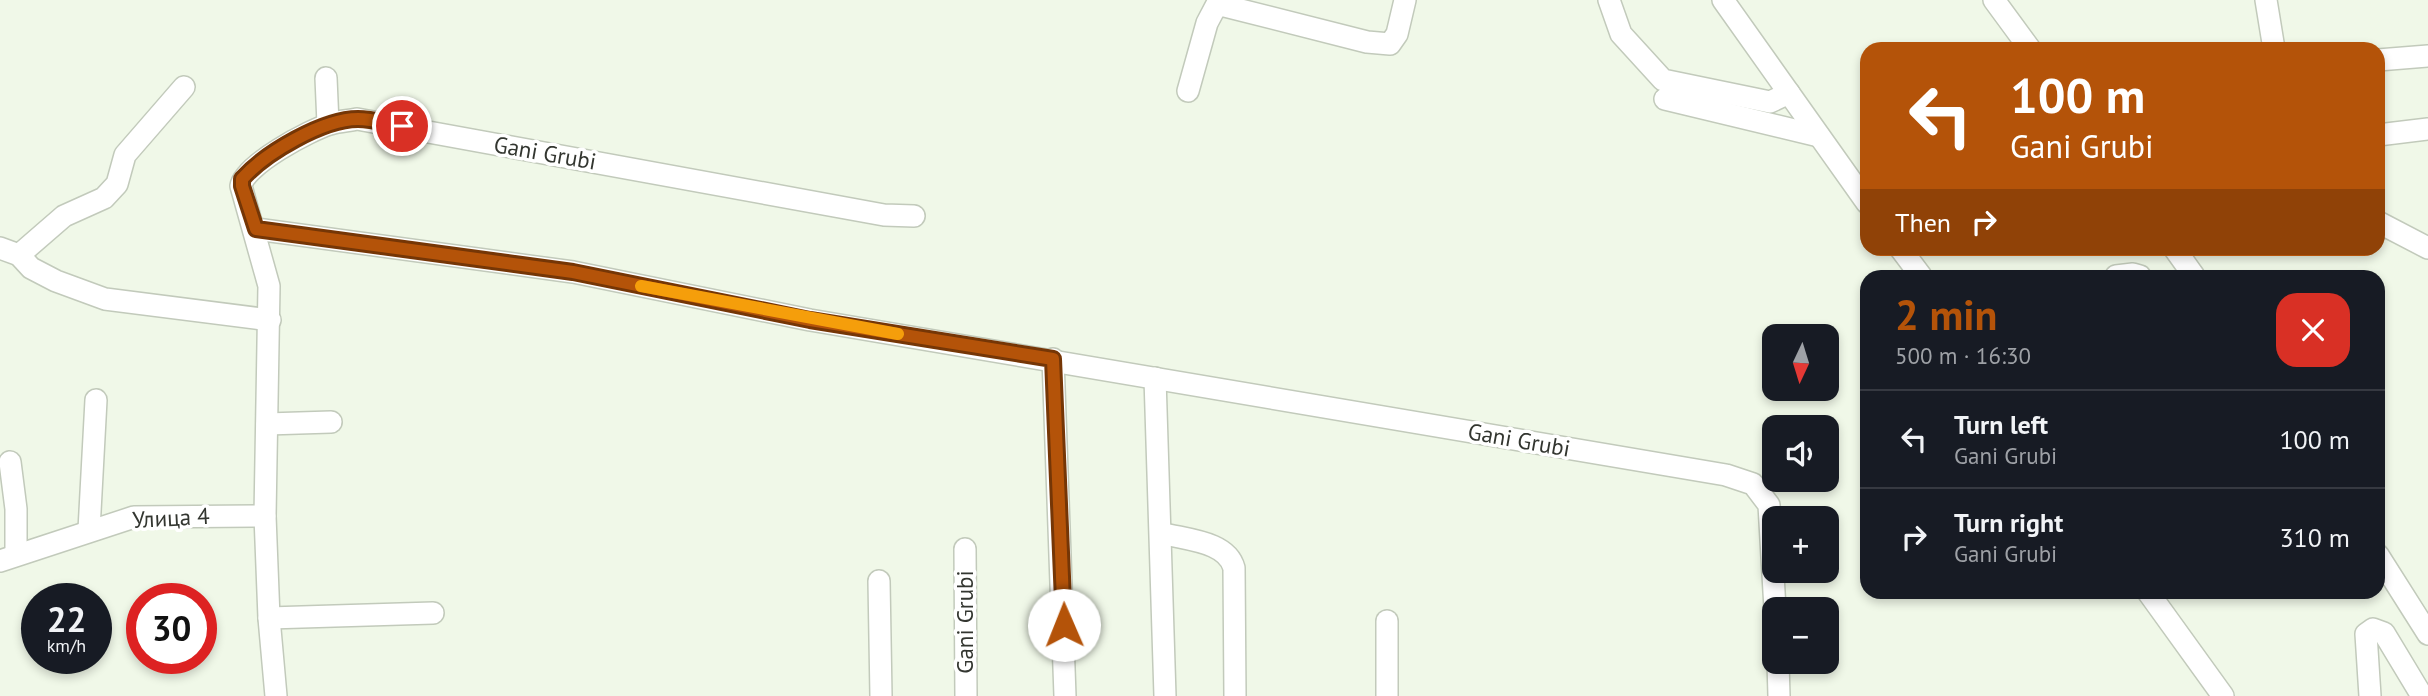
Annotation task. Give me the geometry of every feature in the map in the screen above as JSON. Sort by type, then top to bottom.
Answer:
[{"type":"street","points":[[1188,91],[1207,23],[1208,2],[1367,42],[1390,44],[1398,34],[1405,0]]},
{"type":"street","points":[[1609,0],[1621,34],[1663,80],[1770,102],[1789,93]]},
{"type":"street","points":[[1723,0],[1860,193]]},
{"type":"street","points":[[1994,0],[2025,42]]},
{"type":"street","points":[[2266,0],[2273,42]]},
{"type":"street","points":[[2385,59],[2428,56]]},
{"type":"street","points":[[326,78],[328,124]]},
{"type":"street","points":[[184,87],[125,155],[117,184],[104,198],[64,216],[9,252],[56,281],[105,299],[270,320]]},
{"type":"street","points":[[1665,99],[1819,136]]},
{"type":"street","name":"Gani Grubi","points":[[276,696],[269,618],[265,516],[269,285],[242,179],[276,151],[328,124],[357,119],[377,121],[884,215],[914,216]]},
{"type":"street","points":[[2385,134],[2428,129]]},
{"type":"street","points":[[2385,226],[2428,248]]},
{"type":"street","name":"Gani Grubi","points":[[256,229],[573,272],[810,320],[1727,475],[1753,484],[1769,505],[1774,597]]},
{"type":"street","points":[[1053,359],[1065,696]]},
{"type":"street","points":[[1155,378],[1165,696]]},
{"type":"street","points":[[89,530],[96,400]]},
{"type":"street","points":[[267,424],[331,422]]},
{"type":"street","points":[[8,557],[16,509],[10,462]]},
{"type":"street","name":"Улица 4","points":[[8,557],[134,517],[265,516]]},
{"type":"street","points":[[1161,533],[1223,549],[1231,556],[1234,568],[1235,696]]},
{"type":"street","name":"Gani Grubi","points":[[965,549],[966,696]]},
{"type":"street","points":[[2385,566],[2425,629],[2391,644]]},
{"type":"street","points":[[880,581],[881,696]]},
{"type":"street","points":[[2153,599],[2223,696]]},
{"type":"street","points":[[269,618],[433,612]]},
{"type":"street","points":[[1387,621],[1387,696]]},
{"type":"street","points":[[2370,696],[2366,634],[2373,629],[2384,633],[2423,696]]},
{"type":"street","points":[[1778,674],[1779,696]]},
{"type":"slow traffic","points":[[641,286],[810,320],[898,334]]},
{"type":"route","points":[[402,126],[357,119],[328,124],[276,151],[242,179],[256,229],[573,272],[810,320],[1053,359],[1064,625]]}]
